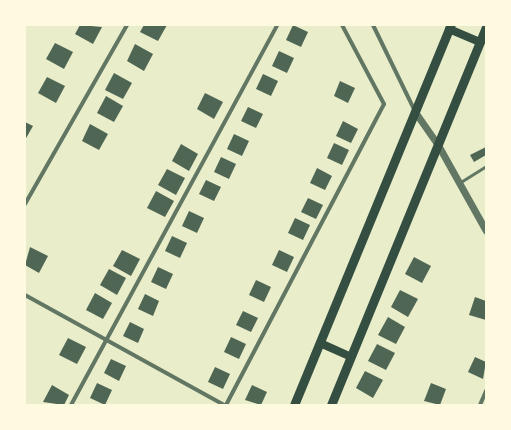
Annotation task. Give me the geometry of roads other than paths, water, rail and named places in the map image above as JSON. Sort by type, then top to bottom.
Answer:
[{"type":"main road","points":[[294,405],[450,27],[480,42]]},
{"type":"main road","points":[[331,405],[486,28]]},
{"type":"main road","points":[[320,343],[351,357]]},
{"type":"street","points":[[25,204],[126,25]]},
{"type":"street","points":[[71,405],[277,25]]},
{"type":"street","points":[[25,295],[107,337],[225,405],[384,104],[342,25]]},
{"type":"street","points":[[373,25],[415,112],[438,145],[486,231]]},
{"type":"street","points":[[480,405],[486,391]]},
{"type":"lane","points":[[459,183],[486,166]]}]
